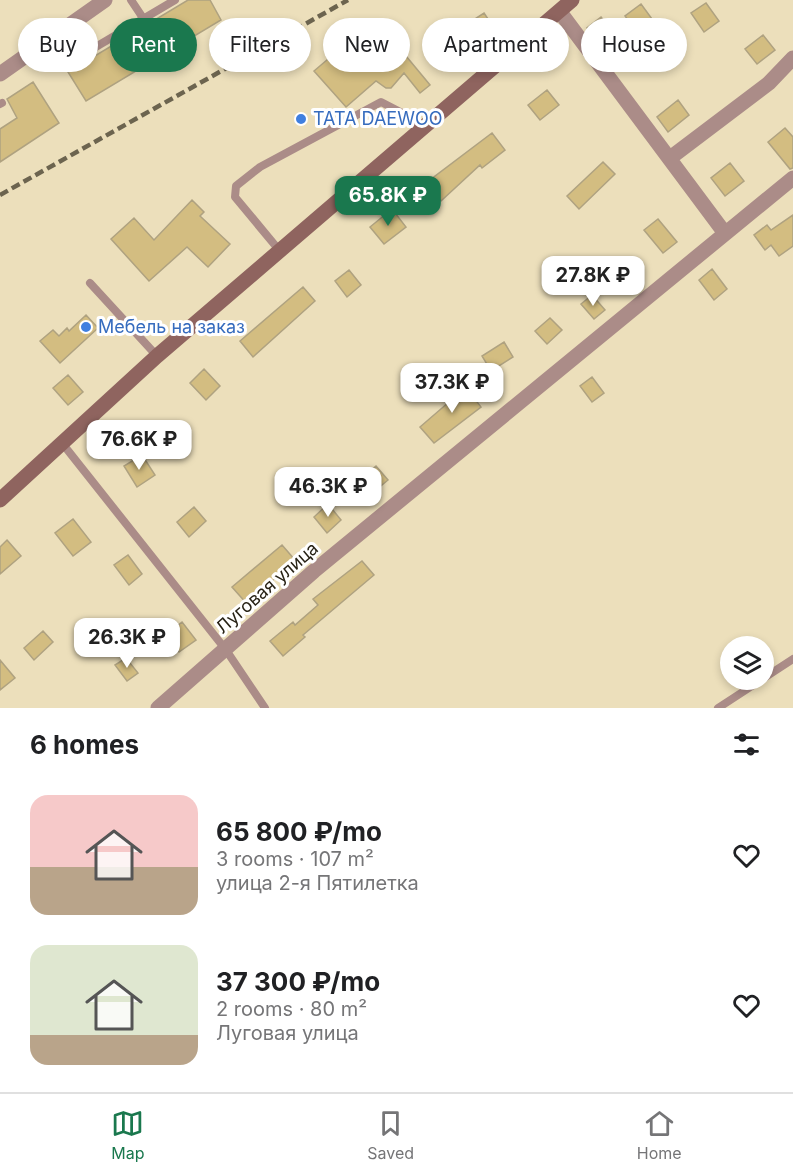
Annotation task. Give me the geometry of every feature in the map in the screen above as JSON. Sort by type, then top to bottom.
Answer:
[{"type":"main road","points":[[0,500],[157,356],[572,0]]},
{"type":"street","points":[[0,74],[105,0]]},
{"type":"street","points":[[560,12],[724,232]]},
{"type":"street","points":[[670,158],[769,83],[793,58]]},
{"type":"street","name":"Луговая улица","points":[[158,708],[315,571],[724,232],[793,178]]},
{"type":"lane","points":[[132,0],[143,18],[175,0]]},
{"type":"lane","points":[[279,250],[235,197],[236,186],[260,167],[381,102],[408,116],[423,130]]},
{"type":"lane","points":[[90,283],[157,356]]},
{"type":"lane","points":[[62,443],[226,650],[265,708]]},
{"type":"lane","points":[[774,671],[793,659]]},
{"type":"lane","points":[[718,708],[745,690]]},
{"type":"building","points":[[188,0],[210,0],[220,18],[209,18],[209,27],[197,34],[197,18],[158,18]]},
{"type":"building","points":[[706,3],[719,21],[704,32],[691,13]]},
{"type":"building","points":[[641,4],[651,18],[626,18],[625,16]]},
{"type":"building","points":[[484,13],[487,18],[476,18]]},
{"type":"building","points":[[763,35],[775,50],[757,64],[745,49]]},
{"type":"building","points":[[110,47],[110,72],[134,72],[86,101],[68,72],[98,72],[98,54]]},
{"type":"building","points":[[410,61],[430,85],[420,93],[404,73],[391,88],[386,88],[376,81],[346,107],[314,71],[323,63],[323,72],[410,72]]},
{"type":"building","points":[[33,82],[59,123],[0,162],[0,129],[17,118],[7,99]]},
{"type":"building","points":[[547,90],[559,105],[540,120],[528,105]]},
{"type":"building","points":[[678,100],[689,115],[668,132],[657,117]]},
{"type":"building","points":[[785,128],[793,137],[793,168],[790,169],[768,142]]},
{"type":"building","points":[[492,133],[505,150],[482,168],[480,165],[441,201],[435,194],[431,197],[422,186]]},
{"type":"building","points":[[603,162],[615,174],[579,209],[567,196]]},
{"type":"building","points":[[730,163],[744,181],[725,196],[711,178]]},
{"type":"building","points":[[192,200],[204,212],[200,216],[230,244],[208,267],[187,247],[149,281],[111,239],[134,218],[154,240]]},
{"type":"building","points":[[392,209],[406,227],[384,244],[370,227]]},
{"type":"building","points":[[793,215],[793,246],[779,256],[771,245],[765,250],[754,235],[767,225],[771,230]]},
{"type":"building","points":[[658,219],[677,242],[663,253],[644,230]]},
{"type":"building","points":[[712,269],[727,289],[714,300],[699,280]]},
{"type":"building","points":[[349,270],[361,285],[347,297],[335,281]]},
{"type":"building","points":[[303,287],[315,301],[253,357],[240,341]]},
{"type":"building","points":[[592,295],[605,310],[594,319],[581,304]]},
{"type":"building","points":[[86,315],[98,328],[60,363],[40,341],[53,330],[59,336],[67,328],[69,331]]},
{"type":"building","points":[[550,318],[562,330],[547,344],[535,331]]},
{"type":"building","points":[[504,342],[513,357],[491,371],[482,356]]},
{"type":"building","points":[[204,369],[220,386],[206,400],[190,383]]},
{"type":"building","points":[[68,375],[83,392],[68,405],[53,388]]},
{"type":"building","points":[[592,377],[604,393],[592,402],[580,386]]},
{"type":"building","points":[[471,383],[480,394],[474,398],[481,407],[434,443],[420,427]]},
{"type":"building","points":[[142,455],[155,475],[137,487],[124,466]]},
{"type":"building","points":[[376,466],[388,480],[364,500],[352,486]]},
{"type":"building","points":[[328,504],[341,520],[327,533],[314,517]]},
{"type":"building","points":[[194,507],[206,521],[189,537],[177,522]]},
{"type":"building","points":[[73,519],[91,542],[73,556],[55,533]]},
{"type":"building","points":[[7,540],[21,556],[0,574],[0,547]]},
{"type":"building","points":[[282,545],[295,560],[247,604],[232,587]]},
{"type":"building","points":[[128,555],[142,574],[129,585],[114,565]]},
{"type":"building","points":[[362,561],[374,575],[303,635],[305,637],[283,656],[270,641],[293,622],[295,625],[318,605],[313,599]]},
{"type":"building","points":[[182,622],[196,640],[179,652],[166,635]]},
{"type":"building","points":[[43,631],[53,642],[34,660],[24,648]]},
{"type":"building","points":[[126,658],[138,673],[127,681],[115,665]]},
{"type":"building","points":[[0,660],[15,678],[0,690]]},
{"type":"railway","points":[[0,195],[348,0]]},
{"type":"place","name":"TATA DAEWOO","points":[[301,119]]},
{"type":"place","name":"Мебель на заказ","points":[[86,327]]}]
